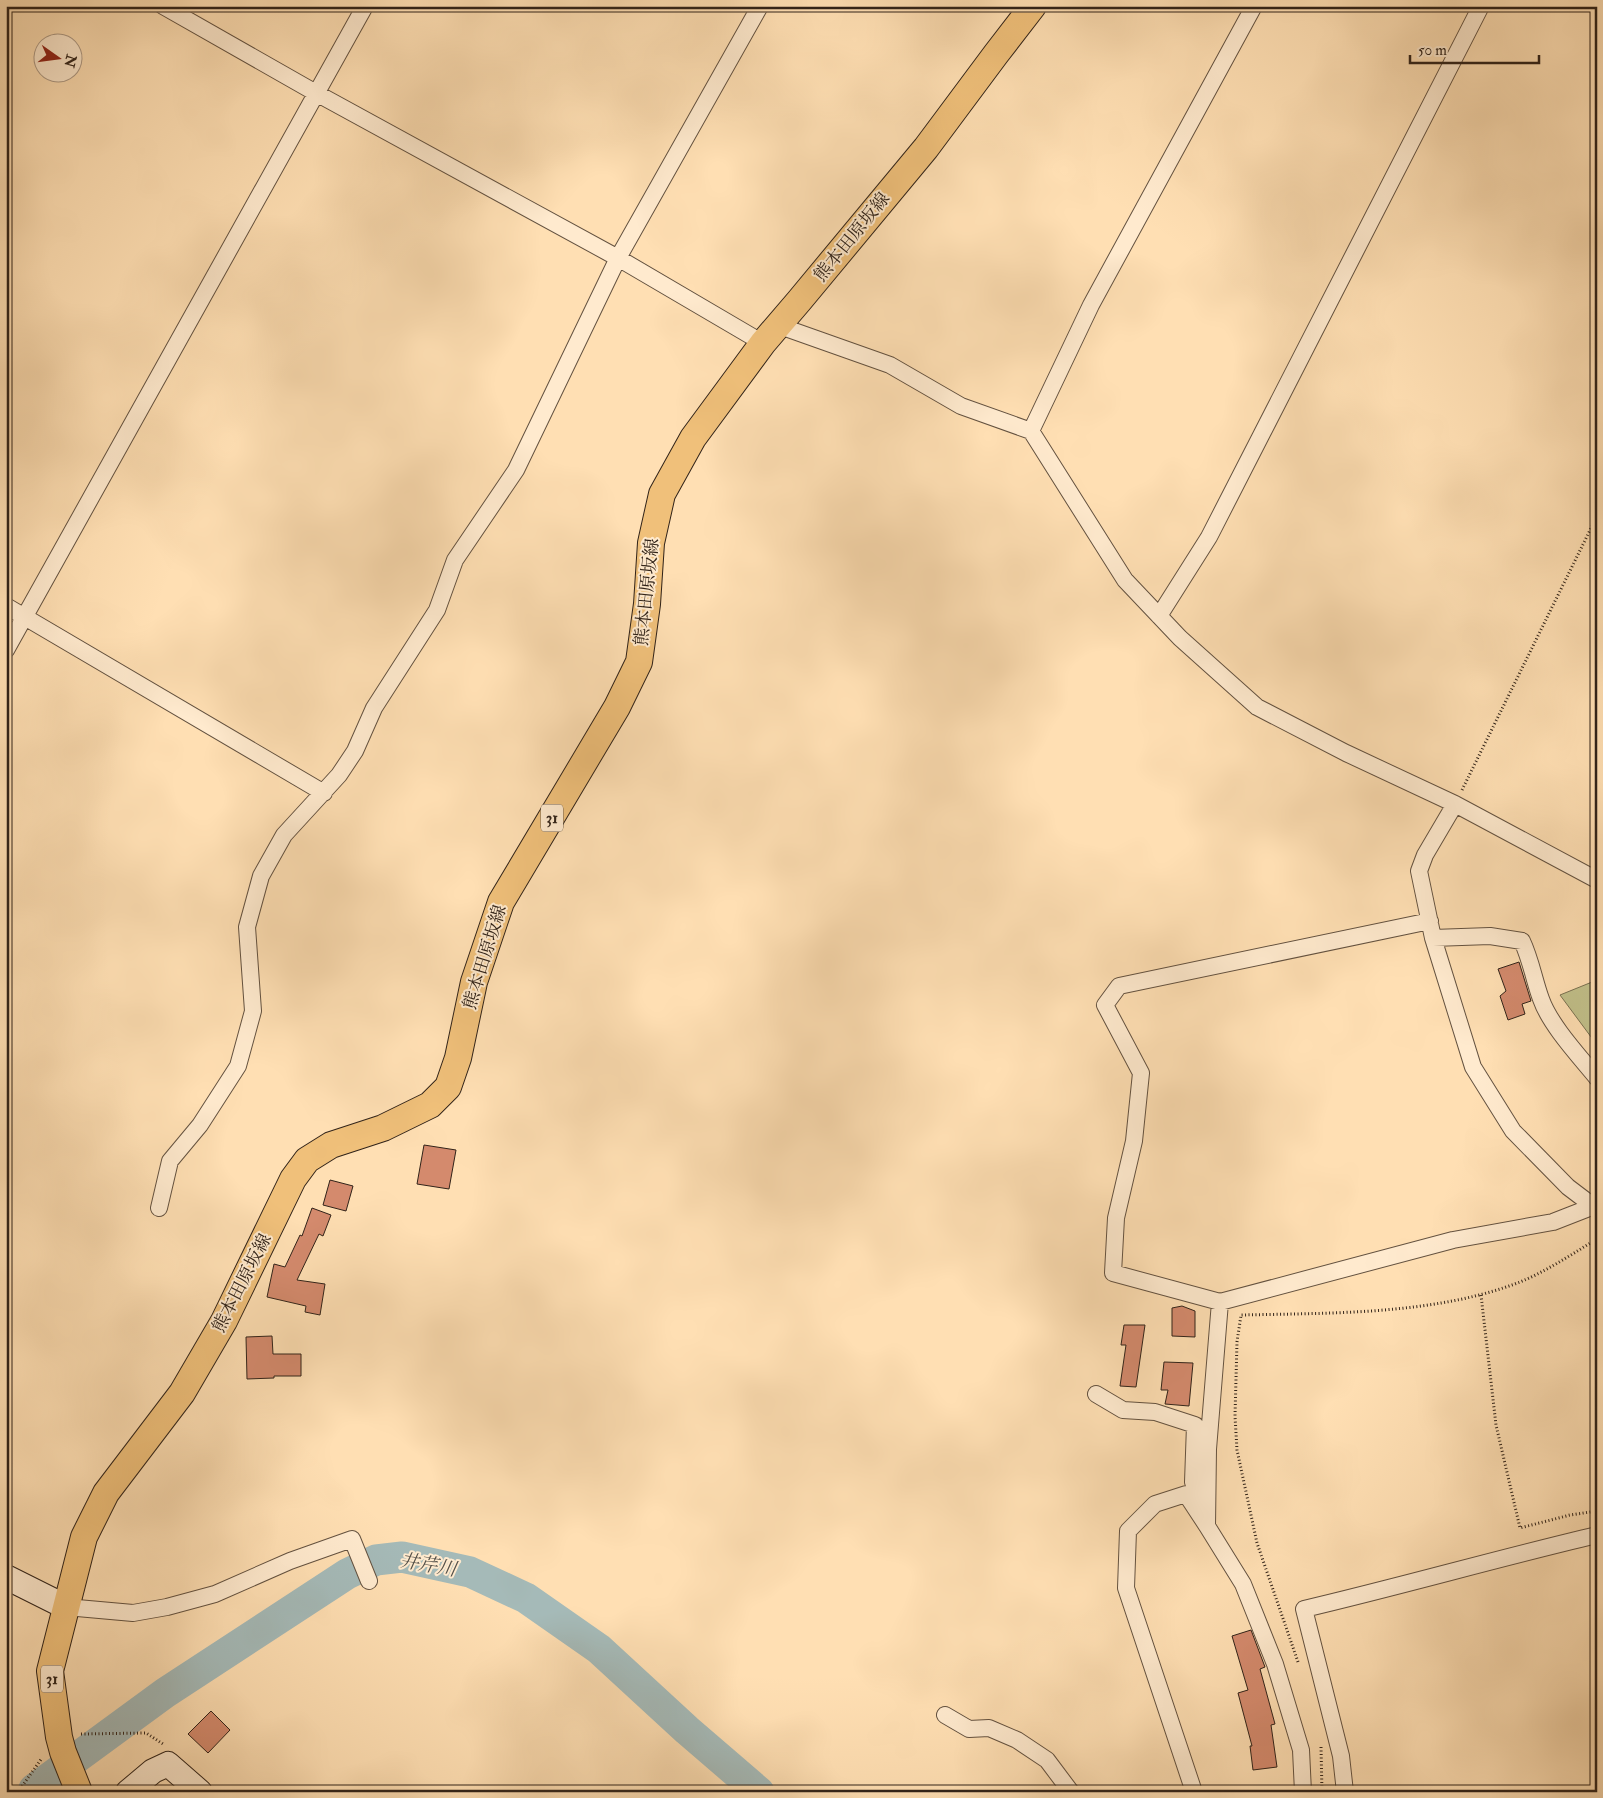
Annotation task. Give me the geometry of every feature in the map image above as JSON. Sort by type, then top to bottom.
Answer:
[{"type":"main road","name":"熊本田原坂線","points":[[78,1787],[50,1671],[84,1537],[106,1493],[182,1393],[224,1321],[293,1179],[306,1160],[331,1145],[383,1128],[430,1105],[448,1087],[458,1058],[474,982],[501,902],[617,708],[639,662],[647,604],[651,543],[662,494],[693,438],[770,334],[926,148],[1033,6]]},
{"type":"street","points":[[163,6],[316,93],[618,258],[770,334],[890,365],[961,406],[1031,431],[1125,580],[1180,638],[1257,707],[1346,753],[1455,804],[1596,878]]},
{"type":"street","points":[[6,650],[365,6]]},
{"type":"street","points":[[159,1208],[170,1161],[200,1125],[238,1066],[253,1011],[247,927],[261,876],[284,835],[324,793],[355,751],[374,708],[437,610],[455,560],[516,470],[618,258],[760,6]]},
{"type":"street","points":[[1031,431],[1091,305],[1254,6]]},
{"type":"street","points":[[1159,616],[1209,537],[1481,6]]},
{"type":"street","points":[[6,606],[324,793]]},
{"type":"street","points":[[1455,804],[1425,855],[1419,871],[1433,938],[1473,1067],[1513,1131],[1568,1187],[1595,1208]]},
{"type":"street","points":[[1430,921],[1119,986],[1105,1005],[1142,1073],[1134,1141],[1116,1218],[1113,1273],[1220,1302],[1453,1240],[1553,1222],[1595,1208]]},
{"type":"street","points":[[1433,938],[1490,936],[1522,941],[1530,956],[1541,1001],[1560,1032],[1597,1078]]},
{"type":"street","points":[[1207,1526],[1208,1449],[1220,1302]]},
{"type":"street","points":[[1096,1394],[1123,1410],[1155,1412],[1195,1425],[1193,1482],[1207,1526]]},
{"type":"street","points":[[1194,1792],[1126,1588],[1128,1531],[1155,1504],[1186,1494],[1243,1584],[1274,1664],[1301,1750],[1303,1792]]},
{"type":"street","points":[[1345,1792],[1341,1756],[1304,1609],[1597,1535]]},
{"type":"street","points":[[6,1577],[66,1607],[133,1613],[167,1607],[215,1594],[335,1543],[352,1538],[369,1581]]},
{"type":"street","points":[[945,1715],[969,1729],[989,1728],[1017,1740],[1047,1760],[1071,1792]]},
{"type":"street","points":[[128,1792],[153,1771],[168,1764],[200,1792]]},
{"type":"path","points":[[1455,804],[1597,516]]},
{"type":"path","points":[[1300,1667],[1257,1543],[1237,1450],[1235,1416],[1237,1342],[1241,1314],[1334,1313],[1423,1305],[1481,1295],[1521,1281],[1564,1259],[1597,1239]]},
{"type":"path","points":[[1481,1295],[1496,1425],[1520,1528],[1570,1515],[1597,1511]]},
{"type":"path","points":[[18,1792],[67,1741],[146,1733]]},
{"type":"path","points":[[1321,1746],[1322,1792]]},
{"type":"shaded area","points":[[1597,980],[1597,1045],[1560,995]]},
{"type":"building","points":[[1519,962],[1531,1001],[1522,1004],[1525,1014],[1508,1020],[1500,996],[1506,991],[1498,969]]},
{"type":"building","points":[[424,1145],[456,1150],[449,1189],[417,1184]]},
{"type":"building","points":[[330,1180],[353,1186],[346,1211],[323,1205]]},
{"type":"building","points":[[312,1208],[331,1215],[323,1236],[319,1234],[297,1280],[325,1284],[320,1315],[305,1312],[306,1306],[267,1297],[274,1264],[285,1267],[300,1235],[302,1236]]},
{"type":"building","points":[[1182,1306],[1195,1311],[1195,1337],[1172,1336],[1172,1308]]},
{"type":"building","points":[[1124,1325],[1145,1325],[1136,1387],[1120,1386],[1126,1345],[1121,1345]]},
{"type":"building","points":[[272,1336],[273,1354],[301,1354],[301,1376],[247,1379],[246,1337]]},
{"type":"building","points":[[1164,1362],[1193,1363],[1189,1406],[1165,1404],[1168,1390],[1161,1390]]},
{"type":"building","points":[[1251,1630],[1265,1667],[1260,1669],[1275,1724],[1271,1725],[1277,1767],[1253,1770],[1250,1746],[1252,1746],[1238,1693],[1248,1690],[1232,1636]]},
{"type":"building","points":[[211,1711],[230,1730],[208,1753],[188,1734]]},
{"type":"waterway","name":"井芹川","points":[[33,1792],[34,1789],[165,1693],[347,1574],[376,1560],[402,1557],[470,1572],[526,1598],[599,1649],[687,1730],[759,1792]]}]
